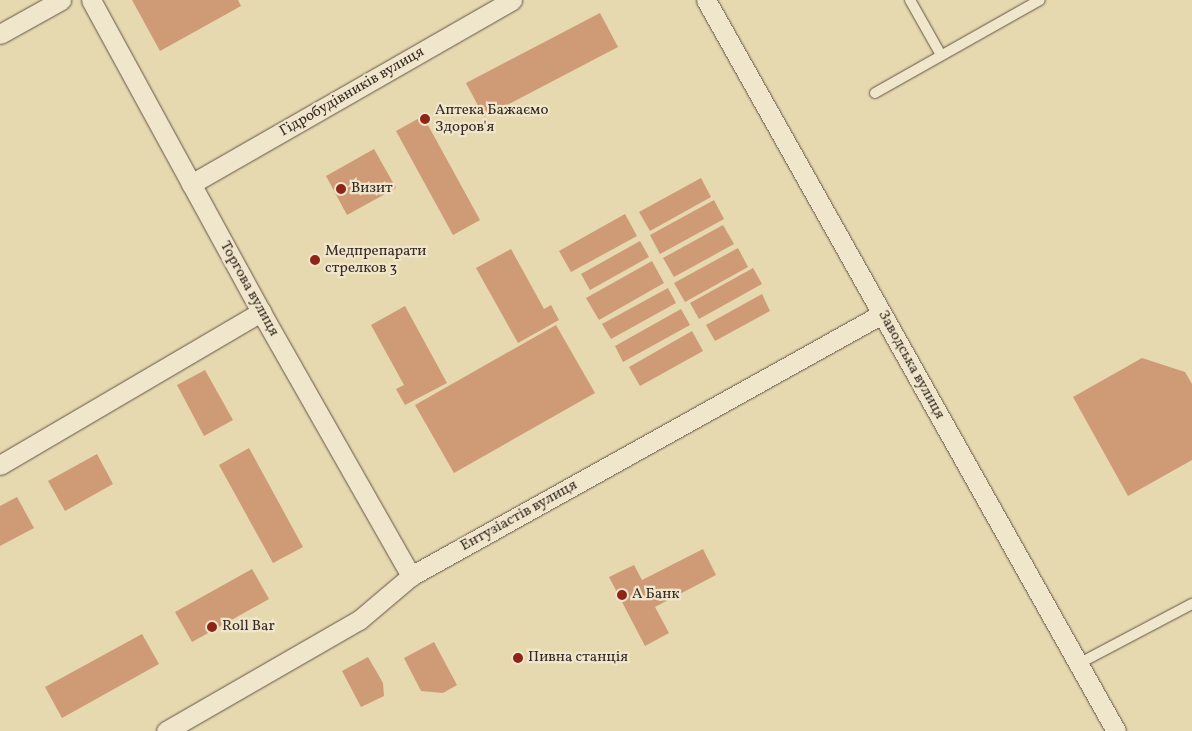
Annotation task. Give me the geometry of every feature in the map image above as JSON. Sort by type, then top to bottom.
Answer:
[{"type":"street","points":[[0,34],[62,0]]},
{"type":"street","name":"Торгова вулиця","points":[[92,0],[261,312],[411,576]]},
{"type":"street","name":"Гідробудівників вулиця","points":[[192,184],[512,0]]},
{"type":"street","name":"Заводська вулиця","points":[[706,0],[1116,731]]},
{"type":"street","points":[[0,465],[261,312]]},
{"type":"street","name":"Ентузіастів вулиця","points":[[166,731],[359,620],[411,576],[882,314]]},
{"type":"lane","points":[[910,0],[942,55]]},
{"type":"lane","points":[[875,92],[1040,0]]},
{"type":"lane","points":[[1078,664],[1192,604]]},
{"type":"building","points":[[132,0],[238,0],[241,6],[160,51]]},
{"type":"building","points":[[600,13],[618,47],[484,117],[466,83]]},
{"type":"building","points":[[423,116],[480,220],[453,235],[396,131]]},
{"type":"building","points":[[374,149],[396,188],[347,215],[326,176]]},
{"type":"building","points":[[701,178],[711,197],[650,231],[639,212]]},
{"type":"building","points":[[714,200],[724,219],[660,254],[650,235]]},
{"type":"building","points":[[625,214],[637,236],[571,272],[559,251]]},
{"type":"building","points":[[723,225],[734,244],[674,277],[663,258]]},
{"type":"building","points":[[640,241],[649,257],[590,290],[581,274]]},
{"type":"building","points":[[738,248],[748,267],[685,302],[674,283]]},
{"type":"building","points":[[511,249],[544,309],[551,305],[559,320],[518,343],[476,268]]},
{"type":"building","points":[[652,261],[664,283],[599,320],[586,298]]},
{"type":"building","points":[[753,268],[762,284],[699,319],[690,303]]},
{"type":"building","points":[[668,288],[676,303],[611,339],[602,324]]},
{"type":"building","points":[[762,294],[770,311],[715,341],[706,325]]},
{"type":"building","points":[[405,306],[447,383],[405,405],[396,389],[404,385],[371,325]]},
{"type":"building","points":[[681,309],[690,325],[623,362],[615,346]]},
{"type":"building","points":[[556,325],[595,393],[454,473],[415,405]]},
{"type":"building","points":[[692,331],[703,351],[640,386],[629,367]]},
{"type":"building","points":[[1142,358],[1185,372],[1192,384],[1192,460],[1128,496],[1073,397]]},
{"type":"building","points":[[205,370],[233,420],[204,436],[177,385]]},
{"type":"building","points":[[249,448],[303,547],[273,563],[219,465]]},
{"type":"building","points":[[97,454],[113,484],[65,511],[48,481]]},
{"type":"building","points":[[17,497],[34,528],[0,546],[0,506]]},
{"type":"building","points":[[703,549],[716,575],[655,607],[669,633],[645,646],[609,577],[634,565],[642,580]]},
{"type":"building","points":[[252,569],[269,599],[192,642],[175,612]]},
{"type":"building","points":[[142,634],[159,664],[62,718],[45,687]]},
{"type":"building","points":[[434,642],[457,685],[443,693],[421,691],[404,658]]},
{"type":"building","points":[[368,657],[383,683],[384,696],[361,707],[342,671]]},
{"type":"place","name":"Аптека Бажаємо Здоров'я","points":[[425,119]]},
{"type":"place","name":"Визит","points":[[341,189]]},
{"type":"place","name":"Медпрепарати стрелков 3","points":[[315,260]]},
{"type":"place","name":"А Банк","points":[[622,595]]},
{"type":"place","name":"Roll Bar","points":[[212,627]]},
{"type":"place","name":"Пивна станція","points":[[518,658]]}]
